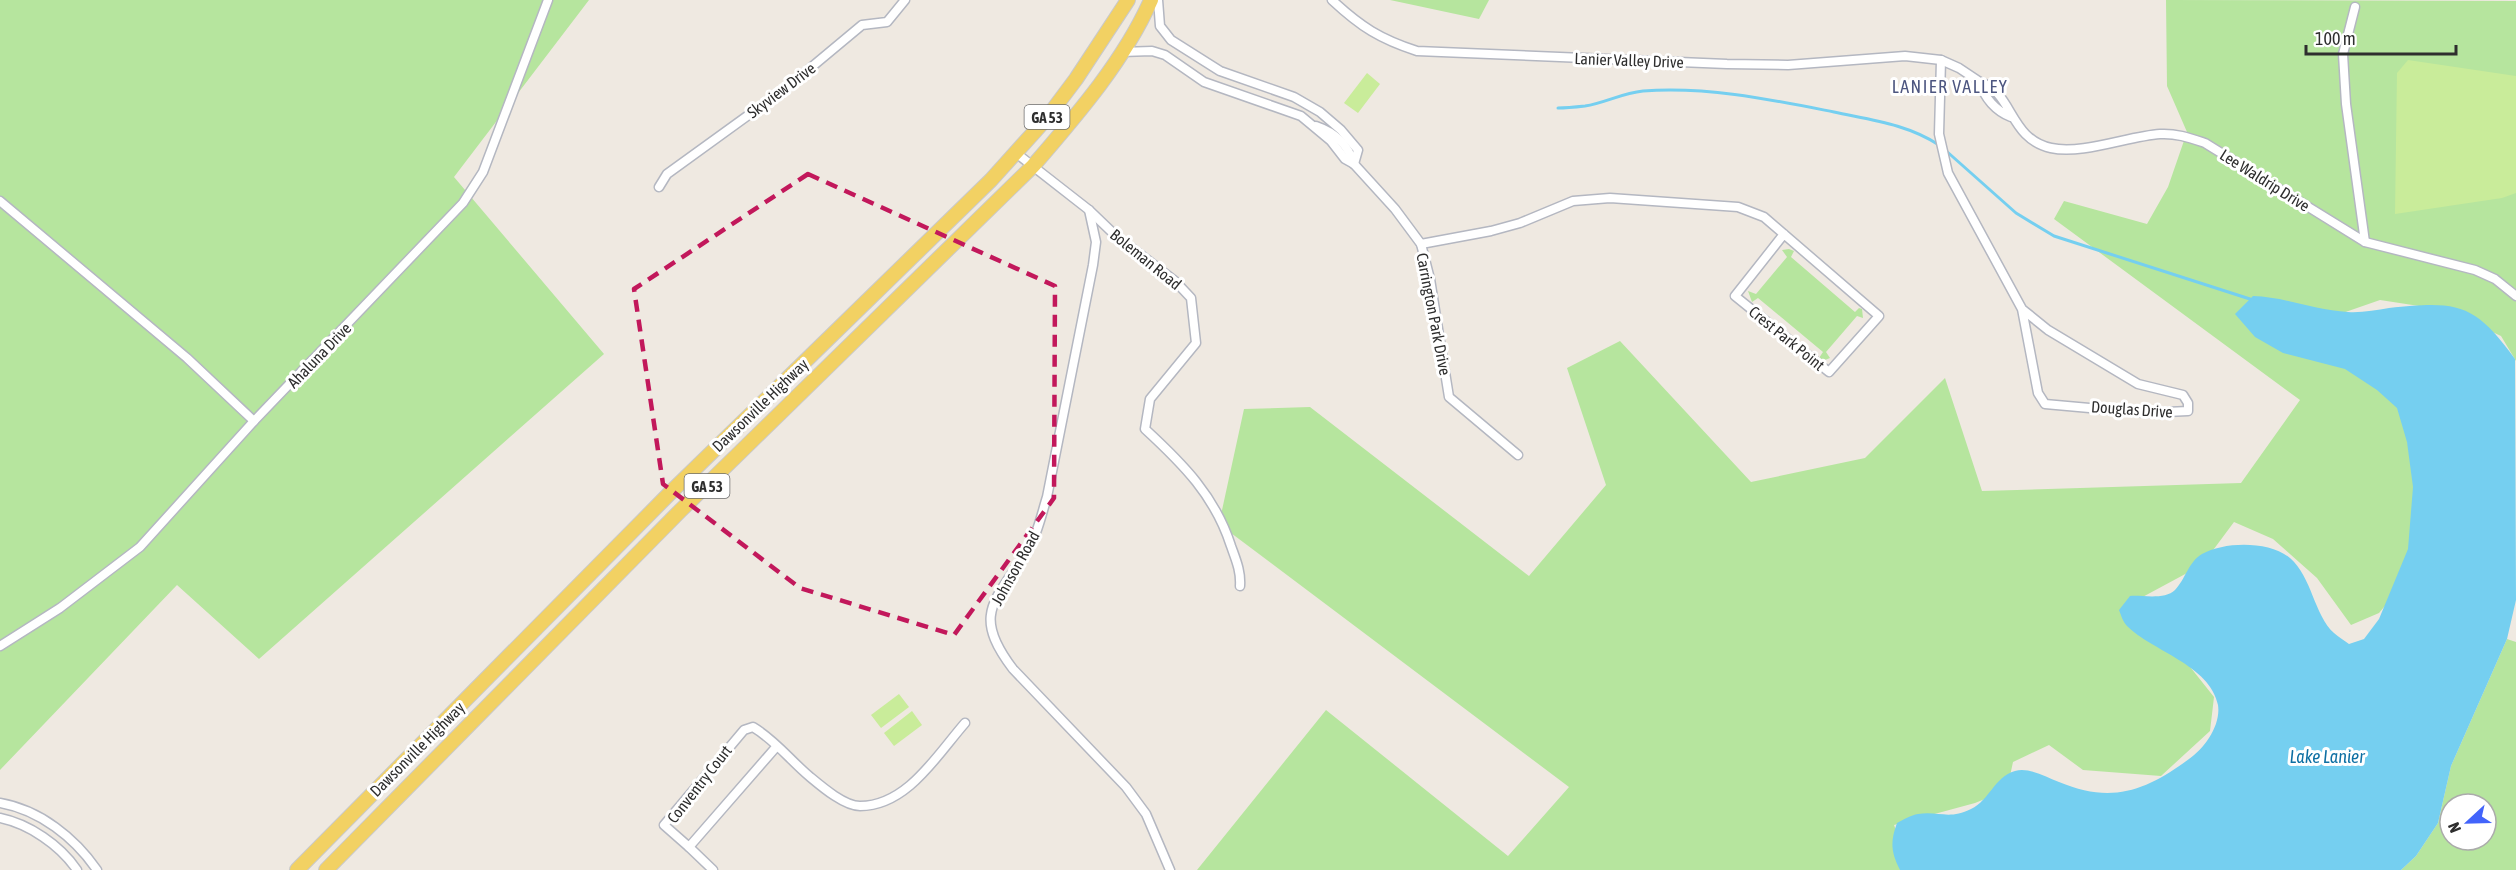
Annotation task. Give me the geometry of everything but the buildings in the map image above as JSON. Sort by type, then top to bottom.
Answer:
[{"type":"main road","name":"Dawsonville Highway","points":[[297,870],[555,609],[1016,153],[1076,80],[1128,0]]},
{"type":"main road","name":"Dawsonville Highway","points":[[326,870],[680,511],[1033,166],[1064,130],[1121,52],[1151,0]]},
{"type":"street","name":"Ahaluna Drive","points":[[0,646],[60,608],[140,547],[254,421],[420,249],[476,186],[548,0]]},
{"type":"street","name":"Skyview Drive","points":[[659,187],[667,174],[790,85],[862,25],[886,22],[905,0]]},
{"type":"street","name":"Carrington Park Drive","points":[[1158,0],[1160,26],[1171,40],[1220,71],[1301,101],[1320,112],[1336,136],[1345,159],[1354,164],[1395,209],[1421,244],[1430,279],[1449,397],[1518,455]]},
{"type":"street","name":"Lanier Valley Drive","points":[[1332,0],[1359,25],[1376,35],[1418,51],[1727,64],[1788,64],[1883,55],[1941,60]]},
{"type":"street","points":[[2355,7],[2343,54],[2346,104],[2365,242]]},
{"type":"street","name":"Carrington Park Drive","points":[[1121,52],[1152,51],[1165,55],[1204,82],[1296,114],[1358,150],[1354,164]]},
{"type":"street","points":[[1185,69],[1194,54]]},
{"type":"street","name":"Lee Waldrip Drive","points":[[1941,60],[1959,68],[1980,82],[1991,85],[2007,105],[2011,117],[2032,142],[2052,149],[2104,145],[2160,134],[2182,135],[2205,143],[2365,242],[2475,270],[2495,279],[2516,296]]},
{"type":"street","name":"Douglas Drive","points":[[1941,60],[1939,134],[1948,173],[2022,309],[2038,393],[2045,404],[2145,413],[2188,411],[2188,403],[2183,395],[2138,384],[2048,330],[2022,309]]},
{"type":"street","points":[[1296,114],[1301,101]]},
{"type":"street","name":"Boleman Road","points":[[1016,153],[1175,281],[1191,298],[1196,343],[1150,399],[1145,429],[1183,464],[1222,517],[1241,574],[1240,586]]},
{"type":"street","name":"Crest Park Point","points":[[1421,244],[1491,231],[1520,223],[1573,201],[1610,198],[1738,207],[1764,217],[1784,234],[1879,316],[1828,372],[1735,296],[1784,234]]},
{"type":"street","points":[[0,201],[186,358],[254,421]]},
{"type":"street","name":"Johnson Road","points":[[1089,210],[1096,242],[1093,265],[1047,497],[1039,526],[1027,552],[992,605],[990,623],[1002,654],[1013,669],[1126,787],[1146,814],[1170,870]]},
{"type":"street","points":[[555,609],[571,624]]},
{"type":"street","name":"Conventry Court","points":[[777,746],[688,847],[664,825],[744,730],[753,727],[777,746],[810,777],[842,800],[858,807],[880,803],[909,787],[965,723]]},
{"type":"street","points":[[0,803],[38,817],[68,836],[84,852],[96,870]]},
{"type":"street","points":[[0,818],[14,821],[36,833],[60,851],[77,870]]},
{"type":"street","points":[[688,847],[713,870]]},
{"type":"highlighted area","points":[[808,174],[1055,286],[1054,498],[954,635],[800,588],[663,484],[634,289]]},
{"type":"green space","points":[[0,0],[589,0],[454,177],[604,354],[259,659],[177,585],[0,770]]},
{"type":"green space","points":[[1390,0],[1489,0],[1479,19]]},
{"type":"green space","points":[[2166,0],[2516,1],[2516,361],[2501,336],[2445,310],[2380,300],[2334,316],[2402,407],[2416,495],[2411,575],[2379,613],[2351,625],[2317,578],[2273,539],[2234,522],[2202,565],[2137,600],[2214,697],[2210,731],[2161,776],[2083,770],[2049,745],[2013,762],[2007,790],[1975,803],[1894,825],[1903,849],[1921,870],[1197,870],[1326,710],[1508,856],[1569,787],[1219,524],[1244,409],[1310,407],[1529,576],[1606,485],[1567,368],[1620,341],[1751,482],[1865,458],[1945,378],[1982,491],[2241,483],[2300,400],[2054,219],[2064,201],[2147,224],[2168,187],[2187,132],[2167,86]]},
{"type":"green space","points":[[2408,60],[2516,76],[2516,193],[2502,198],[2395,214],[2397,73]]},
{"type":"green space","points":[[1367,73],[1380,84],[1358,113],[1344,103]]},
{"type":"green space","points":[[1782,250],[1794,251],[1791,257],[1855,312],[1859,308],[1862,309],[1863,318],[1857,316],[1826,352],[1830,358],[1825,360],[1819,358],[1823,352],[1758,298],[1752,302],[1748,291],[1756,294],[1787,257]]},
{"type":"green space","points":[[2507,639],[2516,642],[2516,870],[2401,870],[2416,856],[2438,823],[2438,852],[2498,852],[2498,792],[2445,792],[2451,766]]},
{"type":"green space","points":[[899,694],[909,707],[881,728],[871,715]]},
{"type":"green space","points":[[912,711],[922,725],[894,746],[884,733]]},
{"type":"water","name":"Lake Lanier","points":[[2253,296],[2348,312],[2412,306],[2448,306],[2475,316],[2488,326],[2515,359],[2516,600],[2507,639],[2451,766],[2445,792],[2438,792],[2438,823],[2416,856],[2401,870],[1900,870],[1892,847],[1897,823],[1918,814],[1950,815],[1971,809],[1983,800],[2002,778],[2015,771],[2032,771],[2078,789],[2112,793],[2127,791],[2158,779],[2201,749],[2211,735],[2217,720],[2218,705],[2213,691],[2192,669],[2127,626],[2119,610],[2130,596],[2160,596],[2171,593],[2194,561],[2202,554],[2235,545],[2259,546],[2281,552],[2290,558],[2303,575],[2327,625],[2349,644],[2364,639],[2379,619],[2408,549],[2413,487],[2407,442],[2397,408],[2377,390],[2345,369],[2283,353],[2255,337],[2235,314]]},
{"type":"waterway","points":[[1558,108],[1592,105],[1643,91],[1715,92],[1875,120],[1914,132],[1939,145]]},
{"type":"waterway","points":[[1944,149],[2016,213],[2054,236],[2250,299]]},
{"type":"district","name":"LANIER VALLEY","points":[[1950,86]]}]
